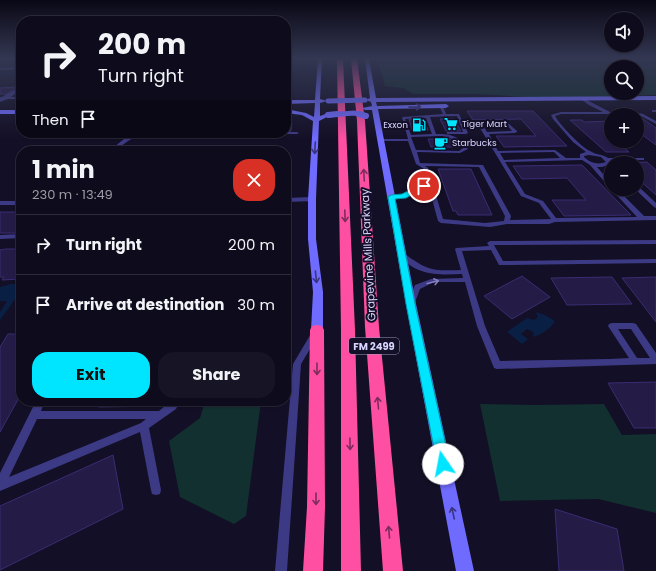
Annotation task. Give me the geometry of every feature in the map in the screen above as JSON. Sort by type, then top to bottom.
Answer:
[{"type":"highway","name":"Grapevine Mills Parkway","points":[[341,86],[348,330],[351,571]]},
{"type":"highway","name":"Grapevine Mills Parkway","points":[[357,86],[361,121],[372,327],[393,571]]},
{"type":"highway","points":[[313,571],[316,507],[317,330]]},
{"type":"main road","points":[[372,86],[380,140],[411,304],[465,571]]},
{"type":"main road","points":[[374,86],[381,93],[402,99]]},
{"type":"main road","points":[[311,92],[318,88],[318,101],[324,110]]},
{"type":"main road","points":[[295,101],[305,96]]},
{"type":"main road","points":[[291,101],[402,99],[656,100]]},
{"type":"main road","points":[[472,106],[590,104],[656,100]]},
{"type":"main road","points":[[0,108],[16,106]]},
{"type":"main road","points":[[291,110],[456,106]]},
{"type":"main road","points":[[0,108],[16,111]]},
{"type":"main road","points":[[324,110],[354,113],[366,116],[377,122]]},
{"type":"main road","points":[[317,330],[318,292],[312,239],[312,199],[316,120],[324,110]]},
{"type":"main road","points":[[316,120],[324,110]]},
{"type":"main road","points":[[291,111],[304,114],[316,120]]},
{"type":"street","points":[[0,108],[6,100],[2,99],[16,91]]},
{"type":"street","points":[[291,200],[312,199]]},
{"type":"street","points":[[0,203],[16,203]]},
{"type":"lane","points":[[2,99],[16,98]]},
{"type":"lane","points":[[583,99],[604,111]]},
{"type":"lane","points":[[590,104],[592,110],[596,113]]},
{"type":"lane","points":[[441,106],[445,115]]},
{"type":"lane","points":[[589,153],[554,118],[553,115],[604,113]]},
{"type":"lane","points":[[380,140],[410,136],[434,133],[466,133],[458,116],[445,115],[403,118],[410,136],[418,164],[426,168],[441,221],[463,222],[479,225],[498,225],[507,222],[656,218]]},
{"type":"lane","points":[[428,116],[434,133]]},
{"type":"lane","points":[[644,116],[656,123]]},
{"type":"lane","points":[[486,133],[515,132],[507,123],[479,123],[523,195],[541,202],[554,220]]},
{"type":"lane","points":[[291,133],[297,133]]},
{"type":"lane","points":[[410,136],[449,136],[458,138],[464,144],[466,150],[460,152],[414,151]]},
{"type":"lane","points":[[118,146],[130,138]]},
{"type":"lane","points":[[497,152],[555,151],[565,160]]},
{"type":"lane","points":[[583,159],[582,155],[589,153],[604,158]]},
{"type":"lane","points":[[502,161],[583,159],[592,164],[604,178]]},
{"type":"lane","points":[[418,164],[481,166],[508,216],[507,222]]},
{"type":"lane","points":[[592,164],[599,165],[604,164]]},
{"type":"lane","points":[[391,197],[404,196],[424,186],[431,186]]},
{"type":"lane","points":[[644,195],[656,206]]},
{"type":"lane","points":[[621,196],[643,218]]},
{"type":"lane","points":[[0,236],[16,236]]},
{"type":"lane","points":[[656,242],[490,243],[501,263],[656,261]]},
{"type":"lane","points":[[493,248],[458,249],[481,326],[497,364],[610,364],[635,361],[656,361]]},
{"type":"lane","points":[[403,256],[419,269],[427,272],[465,276]]},
{"type":"lane","points":[[411,304],[417,287],[431,281],[465,276]]},
{"type":"lane","points":[[635,361],[612,326],[633,326],[656,361]]},
{"type":"lane","points":[[281,571],[297,364],[317,330]]},
{"type":"lane","points":[[0,485],[38,406]]},
{"type":"lane","points":[[0,485],[144,426],[173,406]]},
{"type":"lane","points":[[34,415],[160,415]]},
{"type":"lane","points":[[144,426],[156,490]]},
{"type":"green space","points":[[385,86],[604,86],[604,96],[540,98],[479,94],[413,94],[403,88]]},
{"type":"green space","points":[[644,86],[656,86],[656,95],[644,95]]},
{"type":"green space","points":[[480,404],[604,404],[622,435],[656,434],[656,513],[598,499],[500,501]]},
{"type":"green space","points":[[204,406],[260,406],[246,516],[234,524],[180,497],[169,441],[200,418]]},
{"type":"water","points":[[16,284],[16,298],[0,320],[0,312],[7,301],[0,301],[0,287]]},
{"type":"water","points":[[536,312],[555,321],[546,331],[534,337],[533,332],[527,329],[521,334],[528,339],[522,344],[507,332],[527,318],[534,320],[538,317]]},
{"type":"building","points":[[16,87],[7,94],[0,94],[0,88]]},
{"type":"building","points":[[467,111],[533,111],[567,146],[504,147],[496,136],[536,136],[521,119],[473,120]]},
{"type":"building","name":"Exxon","points":[[409,119],[424,120],[428,130],[412,130]]},
{"type":"building","points":[[440,119],[454,119],[461,131],[446,131]]},
{"type":"building","points":[[570,120],[582,120],[584,122],[604,121],[604,148],[624,148],[629,152],[606,152]]},
{"type":"building","points":[[644,120],[656,128],[656,145],[644,136]]},
{"type":"building","points":[[428,139],[453,139],[457,147],[431,147]]},
{"type":"building","points":[[644,162],[647,162],[656,170],[656,195],[644,184]]},
{"type":"building","points":[[582,165],[604,187],[604,196],[612,196],[631,215],[564,216],[552,200],[586,200],[567,178],[522,179],[513,166]]},
{"type":"building","points":[[438,169],[471,169],[492,215],[458,215],[456,211],[453,211]]},
{"type":"building","points":[[0,212],[16,212],[16,233],[0,233]]},
{"type":"building","points":[[16,249],[16,279],[2,280],[4,277],[0,277],[0,250]]},
{"type":"building","points":[[522,276],[550,297],[512,319],[484,296]]},
{"type":"building","points":[[612,277],[632,304],[567,305],[551,278]]},
{"type":"building","points":[[656,277],[656,322],[622,278]]},
{"type":"building","points":[[8,334],[16,334],[16,403],[0,432],[0,347]]},
{"type":"building","points":[[656,382],[656,428],[634,428],[608,383]]},
{"type":"building","points":[[100,406],[160,406],[99,407]]},
{"type":"building","points":[[113,455],[123,509],[0,570],[0,506]]},
{"type":"building","points":[[555,509],[617,529],[624,571],[559,571]]},
{"type":"place","name":"Tiger Mart","points":[[451,124]]},
{"type":"place","name":"Exxon","points":[[419,125]]},
{"type":"place","name":"Starbucks","points":[[441,143]]},
{"type":"route","points":[[424,186],[404,196],[391,197],[443,464]]}]
